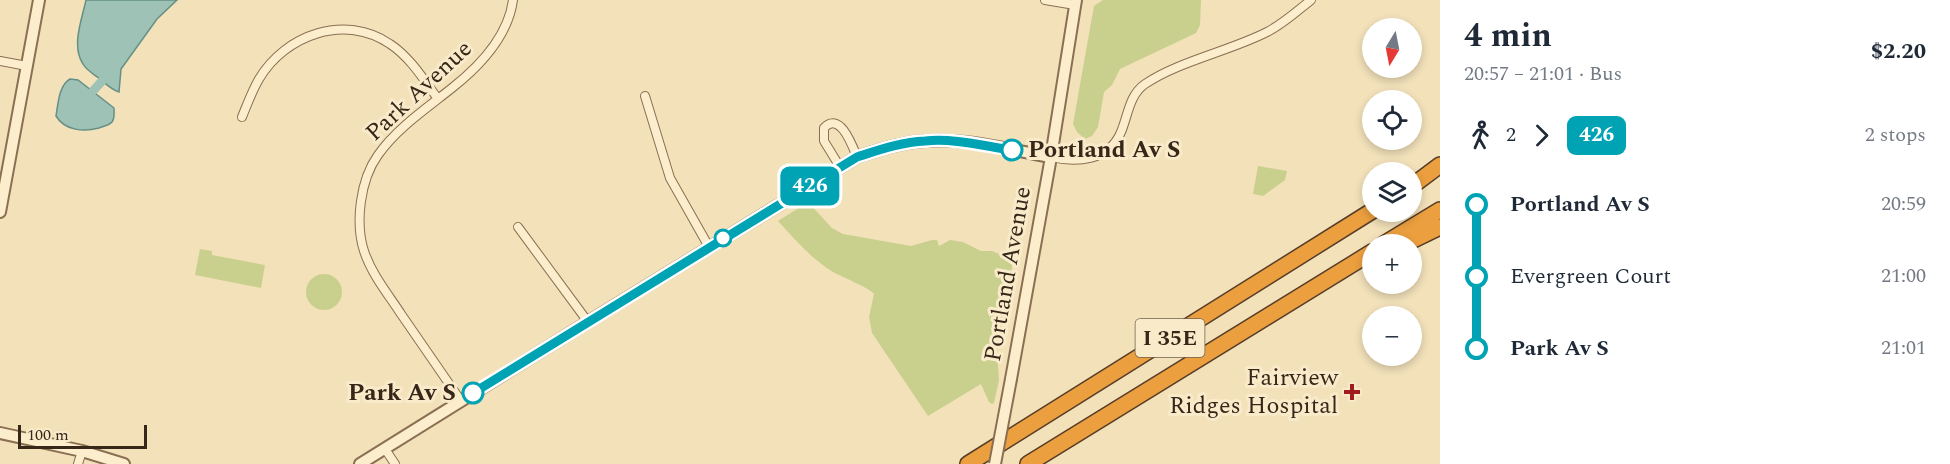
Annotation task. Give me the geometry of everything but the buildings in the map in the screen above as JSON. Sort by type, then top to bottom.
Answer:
[{"type":"highway","points":[[1422,179],[1440,165]]},
{"type":"highway","points":[[1422,181],[1440,170]]},
{"type":"highway","points":[[1400,234],[1440,210]]},
{"type":"highway","name":"I 35E","points":[[968,464],[1362,217]]},
{"type":"highway","points":[[1422,236],[1440,227]]},
{"type":"highway","name":"I 35E","points":[[1028,464],[1362,258]]},
{"type":"highway","points":[[1285,306],[1362,266]]},
{"type":"street","points":[[0,212],[2,187],[39,0]]},
{"type":"street","name":"Park Avenue","points":[[461,401],[374,275],[364,251],[359,226],[362,190],[376,156],[395,134],[471,73],[488,55],[503,31],[513,0]]},
{"type":"street","points":[[1045,0],[1076,2]]},
{"type":"street","points":[[365,463],[588,322],[857,157],[890,147],[925,141],[965,142],[1068,161],[1085,161],[1099,156],[1110,148],[1121,135],[1132,100],[1143,86],[1162,75],[1270,31],[1311,0]]},
{"type":"street","name":"Portland Avenue","points":[[995,464],[1051,157],[1076,2]]},
{"type":"street","points":[[242,117],[259,79],[281,52],[305,36],[333,29],[363,31],[389,43],[406,58],[438,99]]},
{"type":"street","points":[[0,61],[27,66]]},
{"type":"street","points":[[645,96],[670,178],[710,247]]},
{"type":"street","points":[[840,167],[824,141],[824,128],[828,124],[840,125],[849,137],[857,157]]},
{"type":"street","points":[[518,226],[588,322]]},
{"type":"street","points":[[0,433],[124,464]]},
{"type":"street","points":[[385,449],[395,464]]},
{"type":"street","points":[[78,464],[81,452]]},
{"type":"green space","points":[[1103,0],[1201,0],[1200,25],[1196,33],[1120,69],[1112,85],[1104,92],[1098,127],[1092,136],[1085,139],[1077,132],[1073,124],[1094,6]]},
{"type":"green space","points":[[1258,166],[1287,171],[1285,180],[1263,196],[1253,194]]},
{"type":"green space","points":[[808,202],[832,228],[843,234],[911,246],[937,240],[939,246],[950,240],[963,242],[981,251],[992,251],[1011,259],[1012,267],[997,350],[999,380],[994,403],[989,402],[981,384],[928,416],[872,333],[869,317],[874,294],[825,267],[804,249],[778,221]]},
{"type":"green space","points":[[200,249],[212,251],[212,255],[265,265],[261,288],[195,275]]},
{"type":"green space","points":[[324,274],[337,279],[342,292],[337,305],[324,310],[311,305],[306,292],[311,279]]},
{"type":"water","points":[[86,0],[177,0],[157,19],[121,69],[119,92],[89,71],[80,57],[78,32]]},
{"type":"water","points":[[70,79],[78,80],[114,108],[112,122],[99,128],[81,130],[64,125],[60,121],[56,116],[60,95],[63,86]]},
{"type":"waterway","points":[[93,91],[102,81]]},
{"type":"bus line","name":"426","points":[[473,393],[857,157],[890,147],[925,141],[965,142],[1012,150]]},
{"type":"place","name":"Portland Av S","points":[[1012,150]]},
{"type":"place","name":"Fairview Ridges Hospital","points":[[1352,392]]},
{"type":"place","name":"Park Av S","points":[[473,393]]}]
